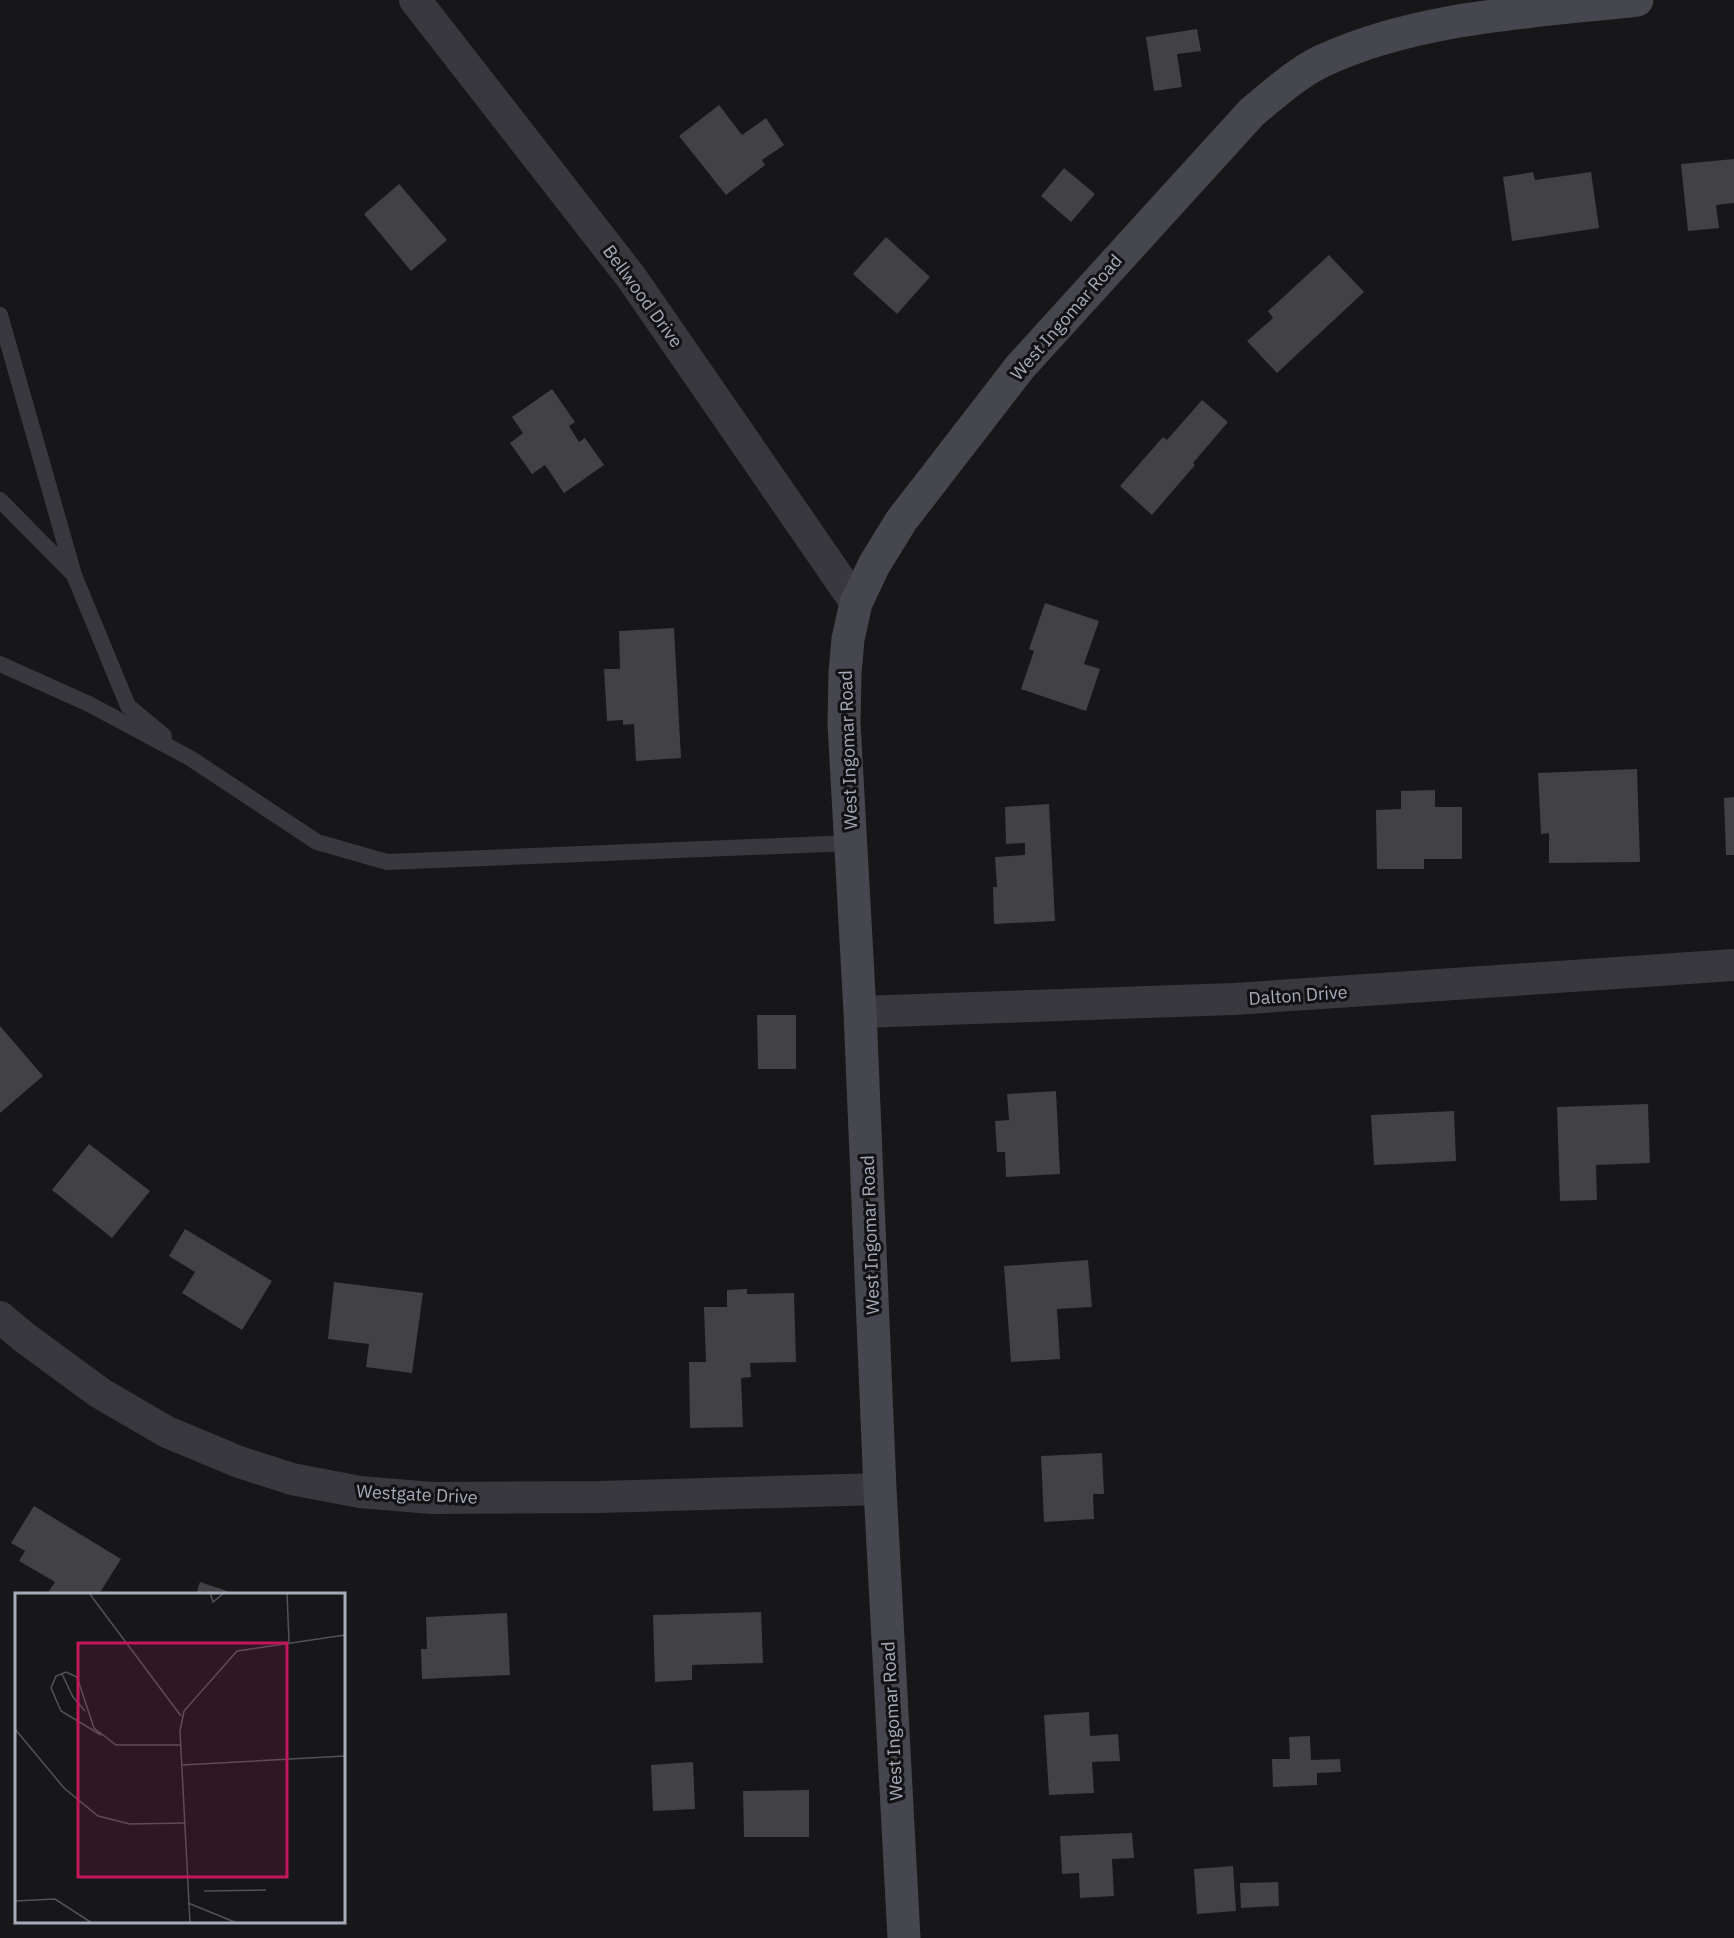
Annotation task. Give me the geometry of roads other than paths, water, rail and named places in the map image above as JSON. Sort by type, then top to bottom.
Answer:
[{"type":"street","name":"Bellwood Drive","points":[[415,0],[631,277],[856,603]]},
{"type":"street","name":"West Ingomar Road","points":[[904,1938],[880,1489],[860,1012],[844,723],[848,639],[856,603],[874,565],[901,521],[1020,367],[1252,111],[1289,82],[1320,62],[1359,46],[1422,29],[1469,20],[1637,0]]},
{"type":"street","name":"Dalton Drive","points":[[860,1012],[1234,999],[1734,965]]},
{"type":"street","name":"Westgate Drive","points":[[0,1317],[100,1393],[167,1432],[240,1462],[292,1479],[360,1492],[432,1498],[600,1497],[880,1489]]},
{"type":"lane","points":[[0,315],[74,575],[128,706],[190,758]]},
{"type":"lane","points":[[0,500],[74,575]]},
{"type":"lane","points":[[0,664],[89,704],[190,758],[317,842],[387,862],[851,843]]}]
